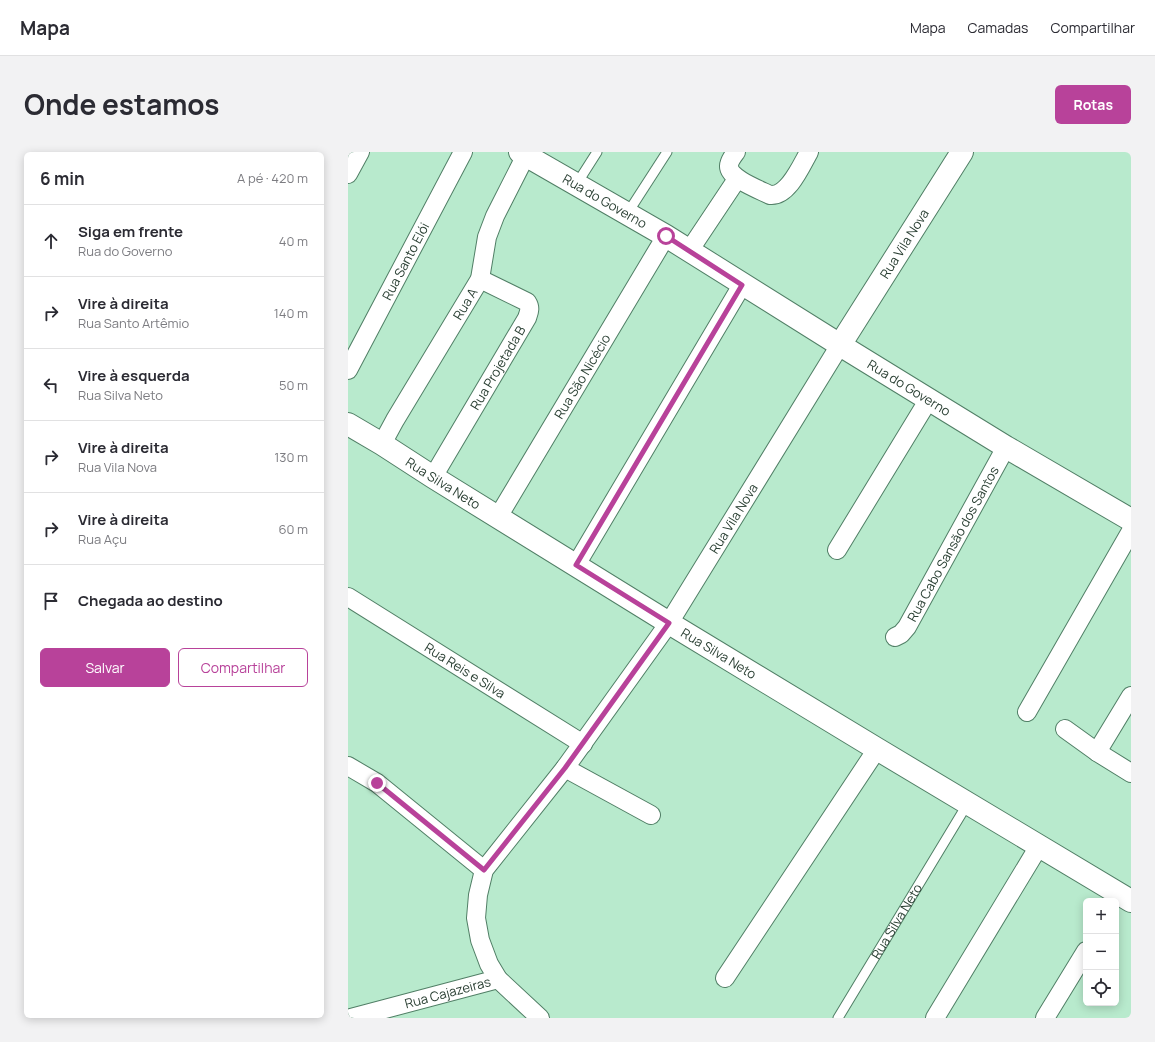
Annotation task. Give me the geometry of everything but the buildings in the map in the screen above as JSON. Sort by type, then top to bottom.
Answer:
[{"type":"street","points":[[348,174],[360,152]]},
{"type":"street","name":"Rua Santo Elói","points":[[348,370],[462,152]]},
{"type":"street","points":[[736,152],[730,162],[730,173],[737,179],[770,195],[776,196],[787,189],[809,152]]},
{"type":"street","name":"Rua Vila Nova","points":[[484,870],[583,744],[669,623],[962,152]]},
{"type":"street","name":"Rua do Governo","points":[[523,154],[666,236],[840,346],[1006,447],[1131,520]]},
{"type":"street","name":"Rua A","points":[[382,444],[480,279],[484,250],[492,223],[523,154]]},
{"type":"street","points":[[689,251],[737,179]]},
{"type":"street","name":"Rua São Nicécio","points":[[498,517],[666,236]]},
{"type":"street","name":"Rua Projetada B","points":[[433,477],[527,318],[529,312],[527,302],[480,279]]},
{"type":"street","points":[[576,565],[742,285]]},
{"type":"street","points":[[837,550],[929,399]]},
{"type":"street","name":"Rua Silva Neto","points":[[348,424],[669,623],[1039,846],[1122,899]]},
{"type":"street","name":"Rua Cabo Sansão dos Santos","points":[[895,637],[901,634],[908,627],[1006,447]]},
{"type":"street","points":[[1027,712],[1131,532]]},
{"type":"street","name":"Rua Reis e Silva","points":[[348,597],[583,744]]},
{"type":"street","points":[[1096,752],[1131,696]]},
{"type":"street","points":[[1065,729],[1096,752],[1131,773]]},
{"type":"street","points":[[725,978],[877,749]]},
{"type":"street","points":[[348,766],[377,783],[484,870],[478,895],[476,918],[480,940],[489,964],[498,979],[540,1018]]},
{"type":"street","points":[[565,768],[651,815]]},
{"type":"street","points":[[935,1018],[1039,846]]},
{"type":"street","points":[[1046,1018],[1083,956]]},
{"type":"street","name":"Rua Cajazeiras","points":[[351,1018],[498,979]]},
{"type":"lane","points":[[576,185],[597,152]]},
{"type":"lane","points":[[627,214],[667,152]]},
{"type":"lane","name":"Rua Silva Neto","points":[[838,1018],[968,803]]},
{"type":"route","points":[[377,783],[484,870],[565,768],[669,623],[576,565],[742,285],[666,236]]}]
